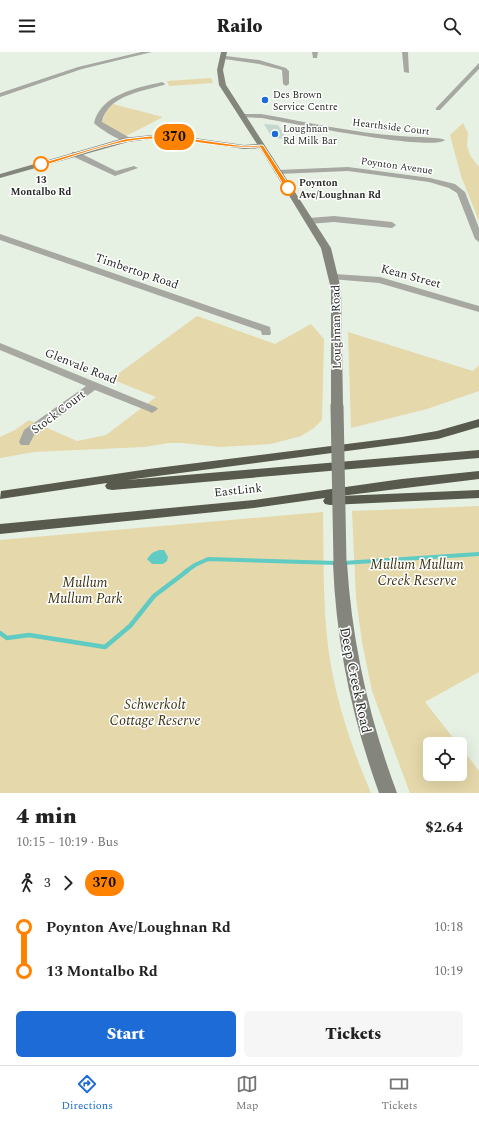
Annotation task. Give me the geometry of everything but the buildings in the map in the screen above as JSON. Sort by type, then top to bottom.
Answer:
[{"type":"highway","points":[[1,495],[149,473],[402,441],[438,435],[479,423]]},
{"type":"highway","name":"EastLink","points":[[1,495],[355,466],[479,454]]},
{"type":"highway","name":"EastLink","points":[[0,529],[254,504],[402,483],[479,475]]},
{"type":"highway","points":[[254,504],[479,494]]},
{"type":"main road","name":"Loughnan Road","points":[[226,54],[220,65],[219,78],[224,90],[230,95],[326,248],[334,277],[340,563]]},
{"type":"main road","points":[[0,176],[127,140],[151,137],[173,137],[244,147],[262,146]]},
{"type":"main road","name":"Deep Creek Road","points":[[340,563],[344,632],[359,707],[374,756],[388,793]]},
{"type":"street","points":[[0,95],[80,68],[149,52]]},
{"type":"street","points":[[404,52],[407,72]]},
{"type":"street","points":[[226,54],[284,69],[286,71],[286,84]]},
{"type":"street","points":[[438,109],[479,66]]},
{"type":"street","points":[[127,140],[98,123],[99,114],[105,106],[116,99],[162,84]]},
{"type":"street","name":"Hearthside Court","points":[[243,116],[261,116],[393,138],[430,141],[441,140]]},
{"type":"street","points":[[75,154],[115,174],[134,168]]},
{"type":"street","name":"Poynton Avenue","points":[[278,172],[348,169],[447,184],[461,192],[479,239]]},
{"type":"street","points":[[309,221],[334,219],[392,225]]},
{"type":"street","name":"Timbertop Road","points":[[0,237],[269,330]]},
{"type":"street","name":"Kean Street","points":[[334,277],[380,280],[479,309]]},
{"type":"street","name":"Glenvale Road","points":[[0,346],[152,409]]},
{"type":"street","name":"Stock Court","points":[[25,442],[28,433],[94,385]]},
{"type":"green space","points":[[211,78],[213,83],[169,86],[167,81]]},
{"type":"green space","points":[[113,104],[163,117],[126,136],[102,123],[107,108]]},
{"type":"green space","points":[[463,123],[468,133],[467,146],[470,155],[479,167],[479,221],[461,176],[450,135]]},
{"type":"green space","points":[[197,316],[275,344],[311,324],[324,339],[322,420],[314,428],[301,436],[271,444],[220,447],[169,443],[144,447],[34,452],[0,458],[0,437],[15,430],[29,420],[77,441],[106,435],[156,397],[111,379]]},
{"type":"green space","points":[[348,332],[473,371],[479,365],[479,391],[427,409],[351,428]]},
{"type":"green space","name":"Mullum Mullum Creek Reserve","points":[[479,506],[479,672],[425,702],[452,737],[423,737],[423,781],[467,781],[467,755],[479,771],[479,793],[410,793],[372,691],[362,642],[356,598],[352,511]]},
{"type":"green space","points":[[323,512],[325,612],[332,671],[348,733],[371,793],[0,793],[0,540]]},
{"type":"water","points":[[159,550],[164,550],[168,557],[167,561],[163,564],[152,564],[147,559],[152,553]]},
{"type":"waterway","points":[[343,563],[479,554]]},
{"type":"waterway","points":[[185,572],[208,559],[337,563]]},
{"type":"waterway","points":[[0,633],[7,638],[29,635],[105,647],[130,626],[154,596],[187,571]]},
{"type":"bus line","name":"370","points":[[41,164],[116,142],[151,137],[173,137],[244,147],[262,146],[288,188]]},
{"type":"place","name":"Des Brown Service Centre","points":[[265,100]]},
{"type":"place","name":"Loughnan Rd Milk Bar","points":[[275,134]]},
{"type":"place","name":"13 Montalbo Rd","points":[[41,164]]},
{"type":"place","name":"Poynton Ave/Loughnan Rd","points":[[288,188]]},
{"type":"park label","name":"Mullum Mullum Park","points":[[85,590]]},
{"type":"park label","name":"Schwerkolt Cottage Reserve","points":[[155,712]]}]
